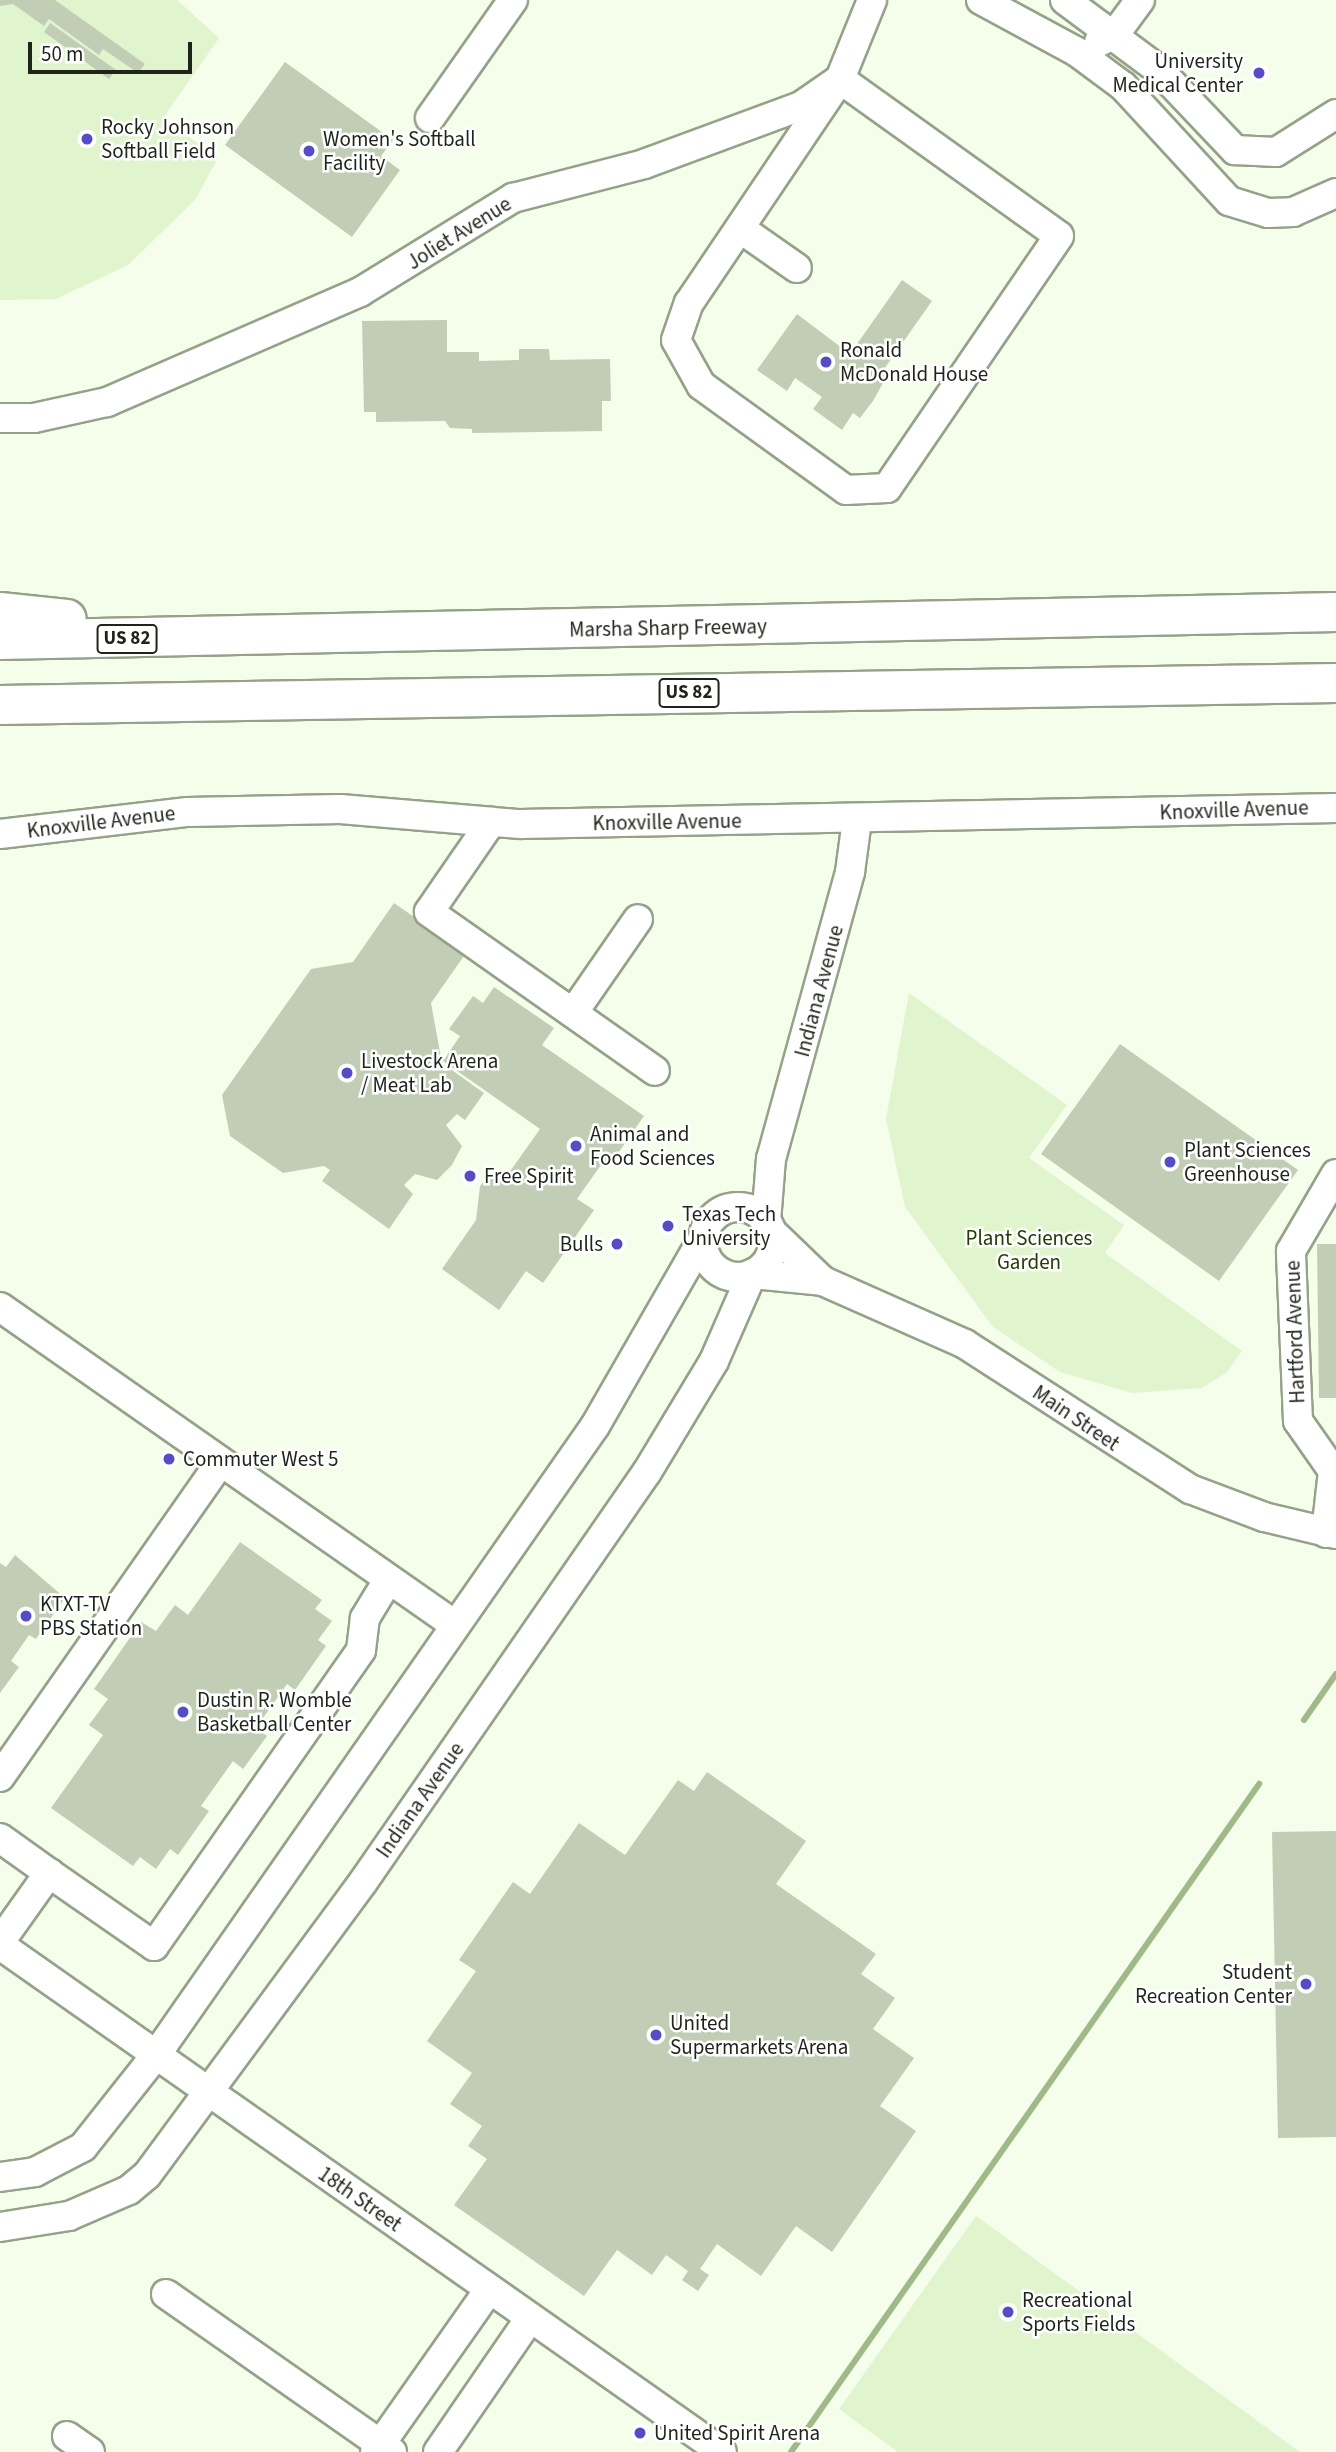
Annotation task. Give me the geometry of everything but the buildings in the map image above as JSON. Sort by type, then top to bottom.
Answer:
[{"type":"highway","points":[[0,612],[253,637]]},
{"type":"highway","name":"Marsha Sharp Freeway","points":[[0,640],[253,637],[1336,612]]},
{"type":"highway","name":"US 82","points":[[0,707],[41,704],[1336,683]]},
{"type":"street","points":[[430,118],[513,0]]},
{"type":"street","points":[[840,79],[1059,236],[887,488],[846,490],[688,371],[678,350],[677,327],[840,79],[872,0]]},
{"type":"street","points":[[981,0],[1077,52],[1138,101],[1219,193],[1240,205],[1293,212],[1336,193]]},
{"type":"street","points":[[1077,52],[1115,34],[1140,0]]},
{"type":"street","points":[[1077,52],[1082,4]]},
{"type":"street","points":[[1082,4],[1177,88],[1225,143],[1248,154],[1276,152],[1336,114]]},
{"type":"street","name":"Joliet Avenue","points":[[0,418],[34,418],[107,402],[360,292],[513,198],[666,156],[801,106],[840,79]]},
{"type":"street","points":[[741,229],[797,268]]},
{"type":"street","name":"Knoxville Avenue","points":[[0,834],[201,812],[340,809],[491,822],[858,820],[1336,808]]},
{"type":"street","name":"Indiana Avenue","points":[[769,1227],[771,1160],[850,873],[858,820]]},
{"type":"street","points":[[491,822],[429,912],[655,1071]]},
{"type":"street","points":[[573,1013],[638,919]]},
{"type":"street","name":"Indiana Avenue","points":[[719,1212],[771,1160]]},
{"type":"street","name":"Hartford Avenue","points":[[1331,1533],[1334,1470],[1298,1421],[1291,1251],[1336,1174]]},
{"type":"street","points":[[0,2177],[35,2172],[83,2147],[156,2055],[595,1426],[703,1238],[719,1212],[749,1209],[769,1227],[771,1254],[752,1274],[736,1278],[715,1269],[703,1238]]},
{"type":"street","name":"Main Street","points":[[769,1227],[823,1282]]},
{"type":"street","name":"Indiana Avenue","points":[[0,2227],[69,2216],[129,2190],[147,2175],[210,2094],[647,1472],[714,1361],[752,1274]]},
{"type":"street","name":"Main Street","points":[[752,1274],[823,1282],[965,1344],[1190,1489],[1331,1533]]},
{"type":"street","points":[[0,1307],[455,1625]]},
{"type":"street","points":[[0,1777],[220,1463]]},
{"type":"street","points":[[0,1838],[154,1946],[361,1650],[365,1618],[388,1580]]},
{"type":"street","points":[[0,1944],[49,1873]]},
{"type":"street","name":"18th Street","points":[[0,1944],[530,2318],[707,2448]]},
{"type":"street","points":[[166,2294],[383,2449],[489,2290]]},
{"type":"street","points":[[438,2452],[530,2318]]},
{"type":"street","points":[[67,2436],[90,2452]]},
{"type":"green space","points":[[0,0],[177,0],[219,38],[163,118],[218,158],[195,200],[128,265],[56,299],[0,300]]},
{"type":"green space","name":"Plant Sciences Garden","points":[[909,993],[1067,1105],[1029,1158],[1124,1225],[1105,1253],[1242,1351],[1227,1372],[1202,1388],[1132,1393],[1060,1372],[993,1327],[905,1207],[886,1119]]},
{"type":"green space","name":"Recreational Sports Fields","points":[[976,2216],[1300,2452],[898,2452],[839,2409]]},
{"type":"waterway","points":[[1304,1720],[1336,1674]]},
{"type":"waterway","points":[[791,2452],[1259,1784]]},
{"type":"place","name":"University Medical Center","points":[[1259,73]]},
{"type":"place","name":"Rocky Johnson Softball Field","points":[[87,139]]},
{"type":"place","name":"Women's Softball Facility","points":[[309,151]]},
{"type":"place","name":"Ronald McDonald House","points":[[826,362]]},
{"type":"place","name":"Livestock Arena / Meat Lab","points":[[347,1073]]},
{"type":"place","name":"Animal and Food Sciences","points":[[576,1146]]},
{"type":"place","name":"Plant Sciences Greenhouse","points":[[1170,1162]]},
{"type":"place","name":"Free Spirit","points":[[470,1176]]},
{"type":"place","name":"Texas Tech University","points":[[668,1226]]},
{"type":"place","name":"Bulls","points":[[617,1244]]},
{"type":"place","name":"Commuter West 5","points":[[169,1459]]},
{"type":"place","name":"KTXT-TV PBS Station","points":[[26,1616]]},
{"type":"place","name":"Dustin R. Womble Basketball Center","points":[[183,1712]]},
{"type":"place","name":"Student Recreation Center","points":[[1306,1984]]},
{"type":"place","name":"United Supermarkets Arena","points":[[656,2035]]},
{"type":"place","name":"Recreational Sports Fields","points":[[1008,2312]]},
{"type":"place","name":"United Spirit Arena","points":[[640,2433]]}]
